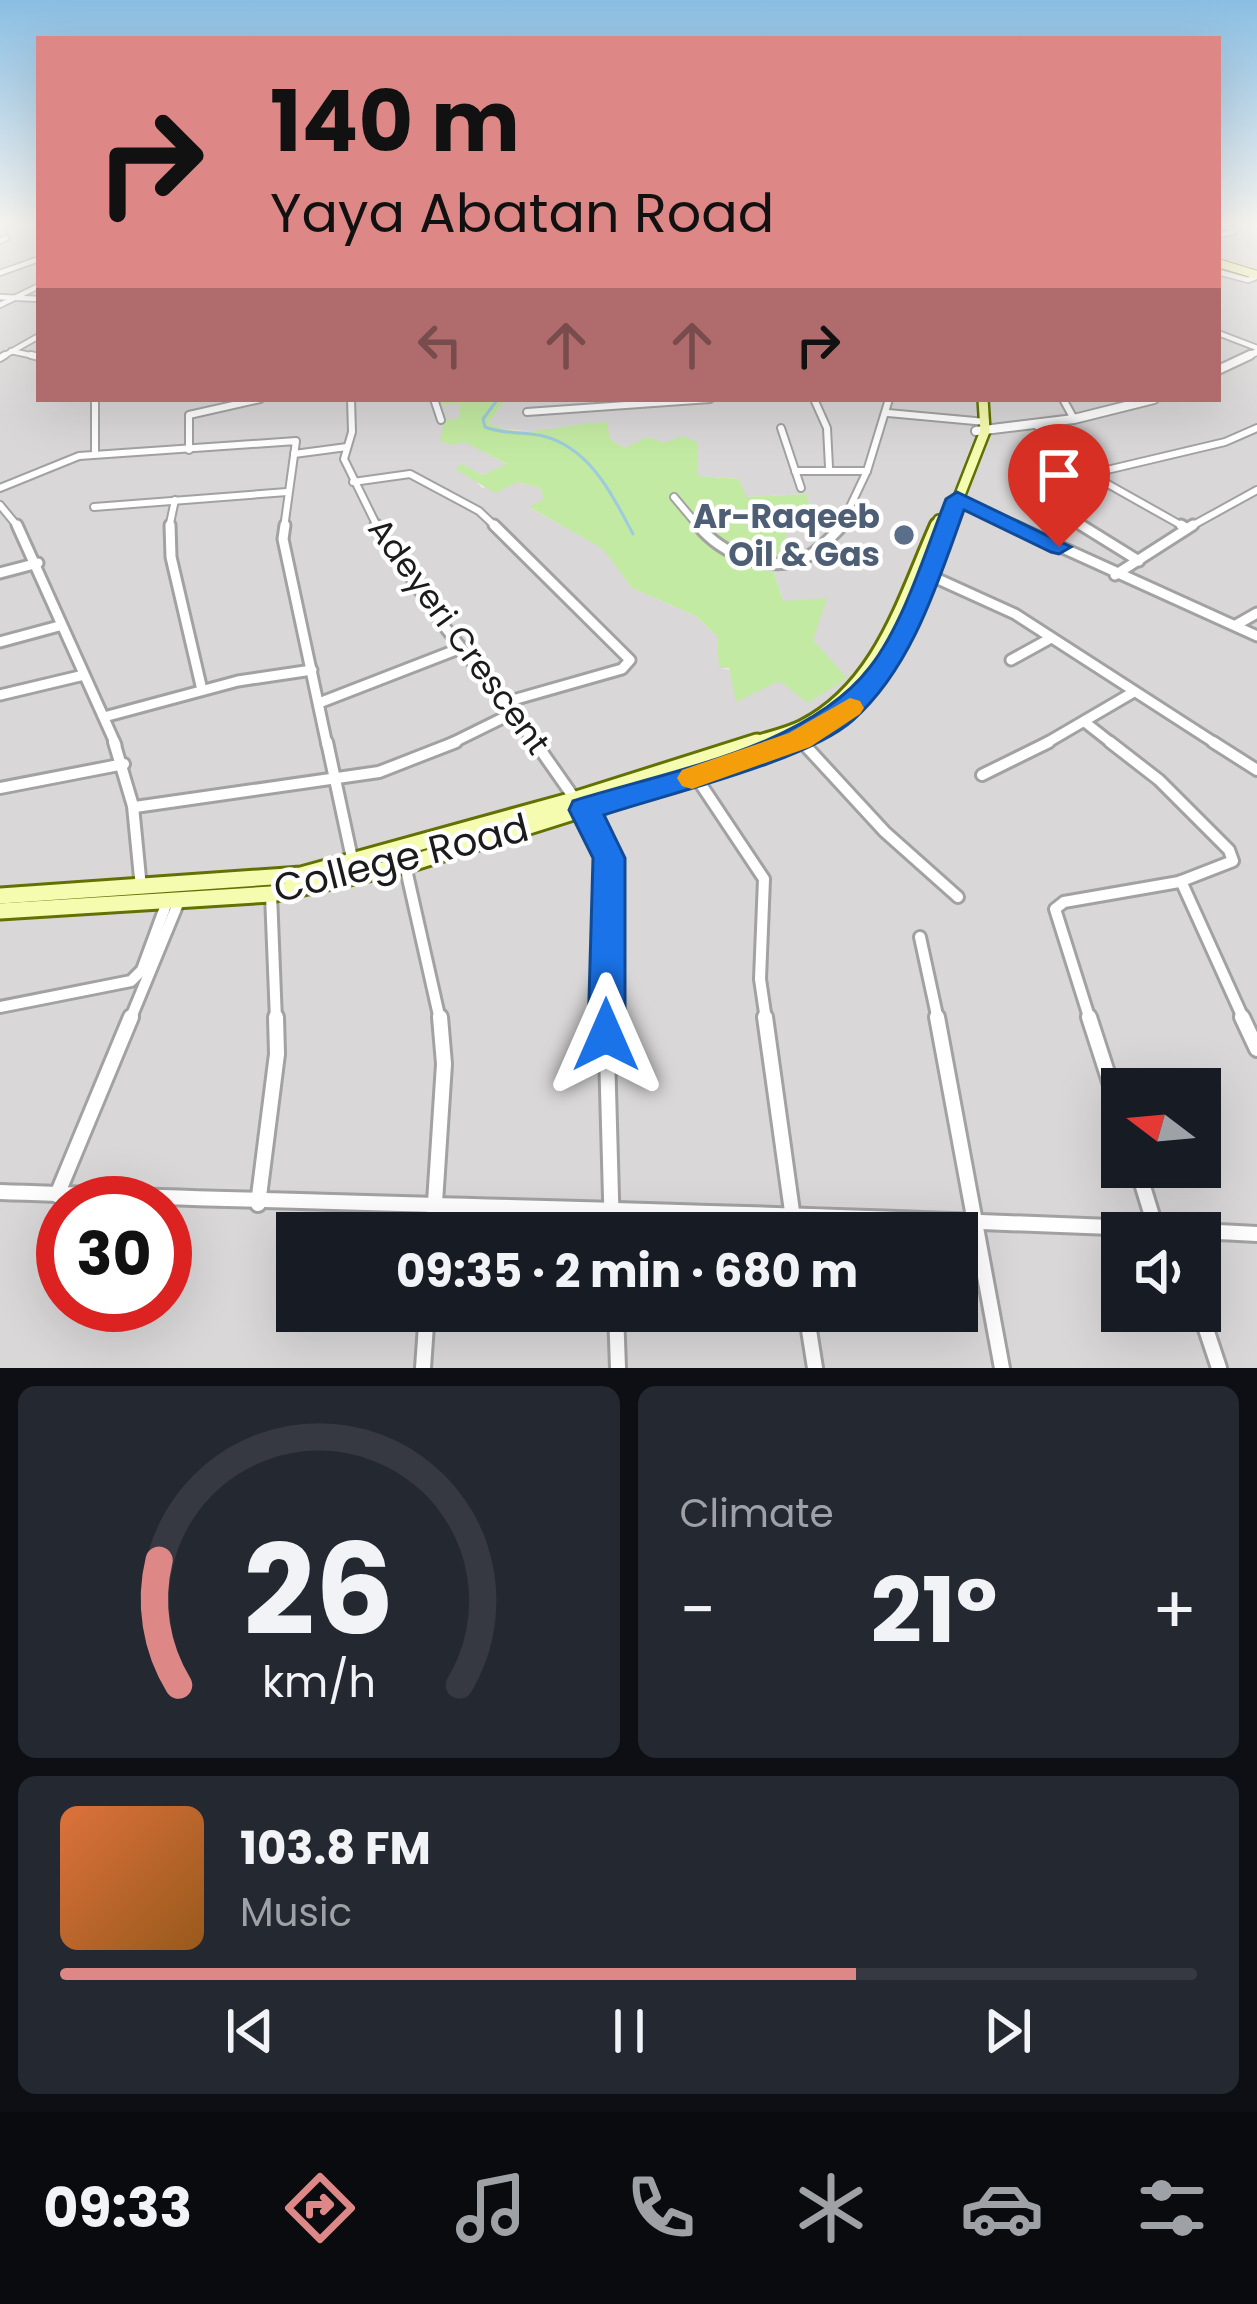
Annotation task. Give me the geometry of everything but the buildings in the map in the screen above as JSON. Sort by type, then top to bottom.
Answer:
[{"type":"main road","points":[[580,804],[696,777],[800,740],[842,715],[872,686],[928,575],[957,499],[982,426],[980,402]]},
{"type":"main road","points":[[580,804],[803,727],[860,682],[880,653],[982,426]]},
{"type":"main road","name":"College Road","points":[[0,896],[268,881],[580,804]]},
{"type":"main road","name":"College Road","points":[[0,911],[271,894],[405,865],[580,804]]},
{"type":"street","points":[[0,301],[36,287]]},
{"type":"street","points":[[14,298],[36,299]]},
{"type":"street","points":[[1221,334],[1257,350]]},
{"type":"street","points":[[0,358],[36,338]]},
{"type":"street","points":[[1221,367],[1257,350]]},
{"type":"street","points":[[11,351],[36,357]]},
{"type":"street","points":[[95,402],[95,454]]},
{"type":"street","points":[[187,402],[189,450]]},
{"type":"street","points":[[189,415],[247,402]]},
{"type":"street","name":"Adeyeri Crescent","points":[[351,402],[352,432],[344,459],[393,552],[461,648],[511,707],[604,842],[609,858],[611,1212]]},
{"type":"street","points":[[435,402],[441,420]]},
{"type":"street","points":[[527,412],[668,402]]},
{"type":"street","points":[[815,402],[827,428],[829,467]]},
{"type":"street","points":[[674,497],[704,532],[743,558],[760,563],[806,558],[842,527],[890,402]]},
{"type":"street","points":[[1065,402],[1074,418]]},
{"type":"street","points":[[888,413],[982,426],[1036,425],[1141,402]]},
{"type":"street","points":[[1036,425],[1090,473],[1186,528]]},
{"type":"street","points":[[781,428],[801,488]]},
{"type":"street","points":[[1090,473],[1225,442],[1257,428]]},
{"type":"street","points":[[0,488],[52,463],[95,454],[296,441],[283,539],[352,863]]},
{"type":"street","points":[[294,454],[346,447]]},
{"type":"street","points":[[795,470],[867,471]]},
{"type":"street","points":[[135,807],[332,781],[422,757],[511,707],[622,669],[630,660],[478,511],[410,474],[353,482]]},
{"type":"street","points":[[1021,489],[1139,560]]},
{"type":"street","points":[[1115,575],[1186,528],[1257,490]]},
{"type":"street","points":[[94,506],[287,492]]},
{"type":"street","points":[[957,499],[1257,637]]},
{"type":"street","points":[[175,500],[168,536],[202,690]]},
{"type":"street","points":[[2,510],[38,563],[59,626],[124,764],[141,836],[141,887],[135,904]]},
{"type":"street","points":[[0,573],[38,563]]},
{"type":"street","points":[[928,575],[1015,614],[1257,770]]},
{"type":"street","points":[[1235,625],[1257,613]]},
{"type":"street","points":[[0,642],[59,626]]},
{"type":"street","points":[[1011,660],[1051,638]]},
{"type":"street","points":[[319,703],[461,648]]},
{"type":"street","points":[[104,717],[202,690],[312,670]]},
{"type":"street","points":[[0,695],[85,675]]},
{"type":"street","points":[[982,775],[1086,724],[1132,693]]},
{"type":"street","points":[[1086,724],[1159,780],[1228,850],[1233,862],[1181,881],[1064,902],[1055,909],[1105,1068]]},
{"type":"street","points":[[800,740],[886,832],[958,897]]},
{"type":"street","points":[[0,788],[124,764]]},
{"type":"street","points":[[696,777],[764,879],[760,979],[792,1212]]},
{"type":"street","points":[[405,865],[440,1016],[445,1064],[434,1212]]},
{"type":"street","points":[[1181,881],[1257,1049]]},
{"type":"street","points":[[258,1204],[277,1054],[271,894]]},
{"type":"street","points":[[0,1007],[131,981],[142,970],[173,901]]},
{"type":"street","points":[[64,1176],[173,901]]},
{"type":"street","points":[[920,937],[940,1024],[970,1212]]},
{"type":"street","points":[[0,1192],[36,1194]]},
{"type":"street","points":[[192,1201],[611,1212]]},
{"type":"street","points":[[978,1222],[1101,1228]]},
{"type":"street","points":[[1221,1233],[1257,1234]]},
{"type":"street","points":[[978,1251],[1002,1368]]},
{"type":"street","points":[[423,1368],[426,1332]]},
{"type":"street","points":[[617,1332],[618,1368]]},
{"type":"street","points":[[809,1332],[815,1368]]},
{"type":"street","points":[[1207,1332],[1220,1368]]},
{"type":"shaded area","points":[[0,287],[36,287],[36,402],[460,403],[464,441],[508,465],[482,475],[462,465],[482,488],[518,482],[540,488],[545,499],[530,508],[604,549],[632,588],[696,616],[717,636],[720,668],[780,681],[829,662],[813,640],[820,608],[783,601],[773,568],[789,526],[809,530],[813,523],[807,494],[745,497],[739,479],[697,476],[664,443],[648,438],[624,448],[610,439],[495,428],[488,423],[504,402],[1221,402],[1221,287],[1257,287],[1257,1368],[0,1368]]},
{"type":"green space","points":[[504,402],[488,423],[516,431],[607,422],[610,439],[624,448],[648,437],[664,443],[682,436],[697,442],[698,476],[739,479],[746,497],[807,494],[813,523],[809,531],[789,527],[773,569],[783,601],[827,598],[813,640],[847,678],[808,703],[779,681],[736,702],[729,668],[719,668],[717,636],[696,616],[632,588],[603,549],[529,507],[544,499],[540,488],[518,482],[495,493],[455,469],[462,464],[482,475],[507,464],[464,442],[440,441],[445,420],[460,418],[460,404],[435,405]]},
{"type":"waterway","points":[[496,402],[483,419],[485,427],[543,436],[574,451],[598,475],[633,534]]},
{"type":"slow traffic","points":[[692,778],[800,740],[850,708]]},
{"type":"place","name":"Ar-Raqeeb Oil & Gas","points":[[904,535]]},
{"type":"route","points":[[606,1035],[609,858],[594,821],[584,810],[800,740],[842,715],[884,669],[957,499],[1059,547]]}]
